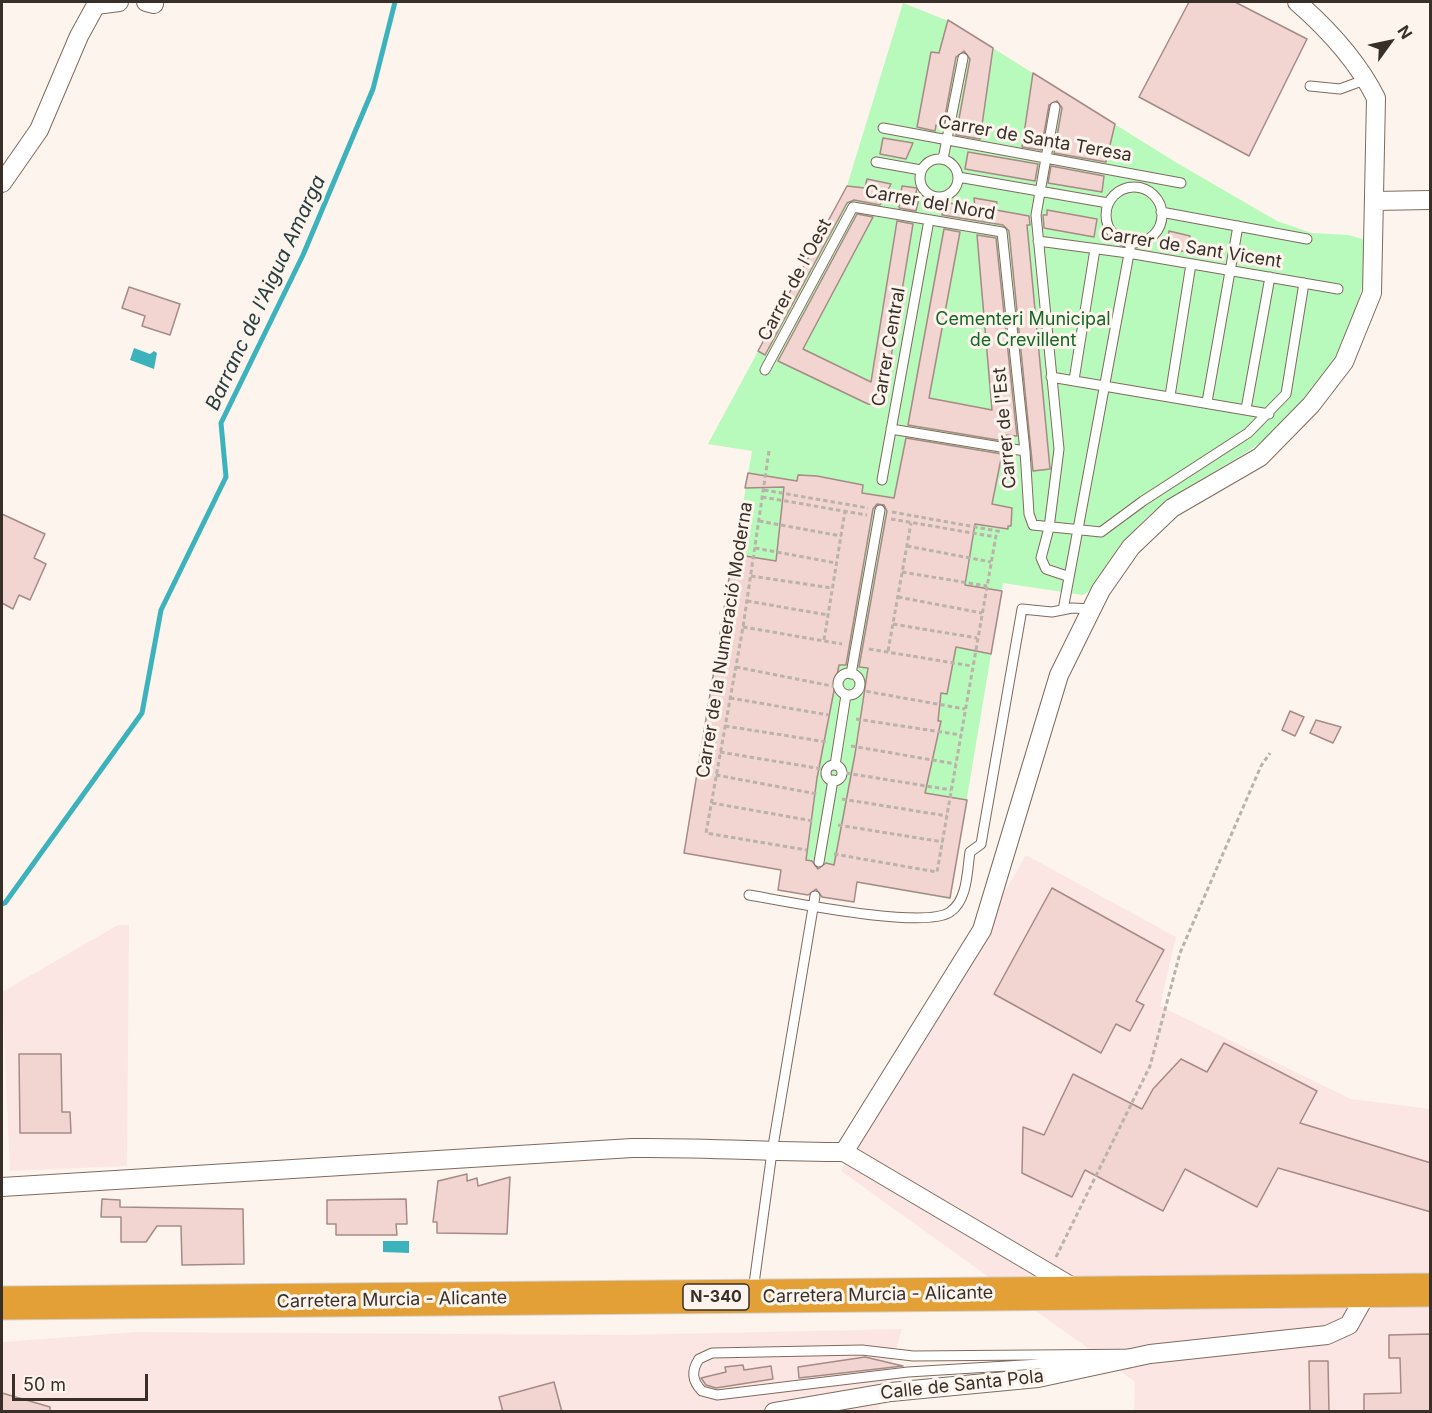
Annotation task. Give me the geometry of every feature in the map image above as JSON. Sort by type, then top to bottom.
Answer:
[{"type":"highway","name":"Carretera Murcia - Alicante","points":[[2,1304],[1431,1290]]},
{"type":"street","points":[[2,183],[39,130],[79,36],[96,5],[119,2]]},
{"type":"street","points":[[844,1152],[982,930],[1059,675],[1092,609],[1131,547],[1172,508],[1260,457],[1311,405],[1344,362],[1372,293],[1376,98],[1367,79],[1348,52],[1297,2]]},
{"type":"street","points":[[1374,201],[1431,200]]},
{"type":"street","points":[[2,1187],[549,1152],[714,1147],[772,1152],[844,1152],[1083,1294]]},
{"type":"street","name":"Calle de Santa Pola","points":[[774,1412],[891,1392],[1038,1378],[1150,1354],[1327,1335],[1349,1325],[1368,1291]]},
{"type":"lane","points":[[943,159],[963,58]]},
{"type":"lane","points":[[1310,86],[1340,89],[1367,79]]},
{"type":"lane","points":[[1055,107],[1042,192],[1036,215],[1059,449],[1049,528],[1041,558],[1046,569],[1067,576]]},
{"type":"lane","name":"Carrer de Santa Teresa","points":[[883,128],[1181,183]]},
{"type":"lane","points":[[943,159],[954,165],[958,183],[951,194],[939,198],[923,189],[921,170],[930,161],[943,159]]},
{"type":"lane","points":[[876,162],[921,170]]},
{"type":"lane","points":[[1133,187],[1134,174]]},
{"type":"lane","points":[[958,177],[1108,203]]},
{"type":"lane","points":[[1133,187],[1151,192],[1157,199],[1161,212],[1160,226],[1155,234],[1147,239],[1131,243],[1121,239],[1108,226],[1106,217],[1108,203],[1116,193],[1133,187]]},
{"type":"lane","name":"Carrer del Nord","points":[[853,207],[1002,232]]},
{"type":"lane","name":"Carrer de l'Oest","points":[[765,370],[853,207]]},
{"type":"lane","points":[[1161,212],[1307,239]]},
{"type":"lane","name":"Carrer Central","points":[[882,480],[929,220]]},
{"type":"lane","points":[[1207,402],[1238,226]]},
{"type":"lane","name":"Carrer de l'Est","points":[[1002,232],[1025,451],[1029,514],[1033,525],[1049,528]]},
{"type":"lane","name":"Carrer de Sant Vicent","points":[[1038,241],[1128,253],[1338,289]]},
{"type":"lane","points":[[1063,610],[1067,576],[1078,532],[1102,384],[1131,243]]},
{"type":"lane","points":[[1074,380],[1095,249]]},
{"type":"lane","points":[[1170,396],[1191,264]]},
{"type":"lane","points":[[1246,409],[1270,277]]},
{"type":"lane","points":[[1049,528],[1101,532],[1143,501],[1248,433],[1269,414],[1286,394],[1304,283]]},
{"type":"lane","points":[[1051,377],[1269,414]]},
{"type":"lane","points":[[891,429],[1025,451]]},
{"type":"lane","points":[[851,674],[880,510]]},
{"type":"lane","points":[[749,895],[815,901],[880,917],[928,916],[950,912],[962,898],[970,852],[981,844],[1022,609],[1052,612],[1092,609]]},
{"type":"lane","points":[[843,691],[853,694],[859,690],[859,680],[851,674]]},
{"type":"lane","points":[[819,862],[834,780],[827,777],[834,769],[843,691],[841,677],[851,674]]},
{"type":"lane","points":[[752,1296],[772,1152],[815,901]]},
{"type":"lane","points":[[862,1350],[913,1356],[1150,1354],[1056,1364],[908,1372],[717,1395],[702,1391],[694,1380],[693,1372],[699,1359],[712,1353],[862,1350]]},
{"type":"path","name":"Carrer de la Numeració Moderna","points":[[705,833],[736,667],[769,451]]},
{"type":"path","points":[[824,640],[845,511]]},
{"type":"path","points":[[759,521],[841,536]]},
{"type":"path","points":[[888,652],[911,523]]},
{"type":"path","points":[[937,872],[997,530]]},
{"type":"path","points":[[907,546],[991,562]]},
{"type":"path","points":[[755,548],[837,563]]},
{"type":"path","points":[[902,572],[987,586]]},
{"type":"path","points":[[751,576],[832,588]]},
{"type":"path","points":[[898,597],[982,613]]},
{"type":"path","points":[[747,601],[828,615]]},
{"type":"path","points":[[892,624],[977,639]]},
{"type":"path","points":[[736,667],[843,691]]},
{"type":"path","points":[[859,690],[965,709]]},
{"type":"path","points":[[720,752],[951,790]]},
{"type":"path","points":[[1049,1273],[1150,1066],[1180,954],[1261,766],[1270,753]]},
{"type":"shaded area","points":[[1026,855],[1176,937],[1160,1006],[1351,1099],[1430,1109],[1430,1411],[1134,1411],[1135,1382],[841,1171]]},
{"type":"shaded area","points":[[118,925],[129,925],[127,1166],[10,1171],[2,992]]},
{"type":"shaded area","points":[[902,1329],[878,1412],[2,1411],[3,1342],[136,1332],[622,1335]]},
{"type":"green space","name":"Cementeri Municipal de Crevillent","points":[[903,3],[951,22],[1177,163],[1277,221],[1312,233],[1348,235],[1367,240],[1360,297],[1351,325],[1324,377],[1286,421],[1251,449],[1166,502],[1147,517],[1118,550],[1091,589],[1083,595],[1003,583],[950,899],[684,853],[752,451],[708,444],[847,186]]},
{"type":"water","points":[[134,348],[150,354],[154,351],[157,353],[154,369],[130,360]]},
{"type":"water","points":[[383,1241],[409,1241],[409,1253],[383,1252]]},
{"type":"building","points":[[1189,2],[1235,2],[1307,39],[1249,156],[1139,97]]},
{"type":"building","points":[[948,20],[993,48],[980,139],[956,135],[970,59],[964,51],[956,57],[943,127],[936,125],[935,131],[917,127],[931,52],[939,53]]},
{"type":"building","points":[[1033,73],[1115,124],[1106,162],[1054,153],[1062,108],[1057,101],[1049,105],[1041,150],[1022,147]]},
{"type":"building","points":[[883,138],[913,143],[906,159],[880,154]]},
{"type":"building","points":[[968,152],[1038,164],[1035,181],[965,169]]},
{"type":"building","points":[[1051,166],[1104,176],[1102,192],[1048,183]]},
{"type":"building","points":[[867,179],[891,184],[880,205],[854,200],[847,203],[765,355],[758,351],[847,186],[865,188]]},
{"type":"building","points":[[902,186],[917,188],[915,197],[919,198],[916,211],[899,208]]},
{"type":"building","points":[[974,198],[997,202],[996,210],[1029,216],[1030,225],[1027,225],[1050,469],[1033,471],[1009,231],[1003,225],[942,215],[944,202],[975,208]]},
{"type":"building","points":[[1047,210],[1097,219],[1094,237],[1044,228],[1043,215],[1047,215]]},
{"type":"building","points":[[857,214],[873,217],[803,349],[871,382],[897,221],[913,224],[883,406],[868,404],[778,361]]},
{"type":"building","points":[[944,229],[960,232],[929,398],[992,410],[977,235],[996,238],[1017,436],[1005,435],[1004,441],[908,425]]},
{"type":"building","points":[[1169,231],[1190,236],[1187,252],[1166,248]]},
{"type":"building","points":[[129,287],[180,304],[170,335],[142,326],[145,316],[122,308]]},
{"type":"building","points":[[906,438],[1002,454],[992,504],[1012,508],[1011,526],[1008,526],[1008,529],[975,524],[965,585],[1002,591],[991,654],[956,647],[947,694],[941,693],[938,721],[941,721],[925,793],[967,800],[950,898],[857,882],[854,902],[822,897],[816,889],[808,895],[778,890],[781,870],[684,853],[733,554],[776,561],[784,487],[745,488],[748,473],[797,481],[798,475],[817,476],[863,485],[862,493],[894,498]],"holes":[[[877,504],[884,505],[887,511],[859,667],[868,668],[855,754],[834,865],[826,863],[818,869],[812,861],[806,860],[817,778],[839,665],[846,665],[873,509]]]},
{"type":"building","points":[[2,514],[45,534],[34,558],[46,564],[30,600],[19,595],[13,609],[2,603]]},
{"type":"building","points":[[1290,711],[1304,717],[1295,736],[1282,730]]},
{"type":"building","points":[[1316,720],[1341,727],[1333,743],[1310,733]]},
{"type":"building","points":[[1052,888],[1164,950],[1136,1001],[1144,1005],[1130,1031],[1116,1024],[1101,1053],[994,994]]},
{"type":"building","points":[[1224,1043],[1317,1091],[1300,1123],[1431,1163],[1431,1212],[1278,1168],[1257,1207],[1185,1169],[1163,1211],[1085,1170],[1072,1197],[1022,1173],[1023,1127],[1044,1135],[1073,1074],[1142,1109],[1153,1089],[1181,1059],[1207,1072]]},
{"type":"building","points":[[19,1054],[61,1054],[62,1112],[70,1112],[71,1133],[20,1133]]},
{"type":"building","points":[[467,1174],[467,1181],[477,1178],[478,1186],[510,1177],[507,1234],[437,1233],[437,1222],[433,1222],[438,1181]]},
{"type":"building","points":[[102,1199],[120,1200],[120,1207],[243,1209],[244,1264],[182,1265],[181,1226],[157,1226],[146,1242],[121,1242],[121,1217],[101,1217]]},
{"type":"building","points":[[406,1199],[407,1224],[396,1224],[397,1235],[336,1235],[336,1224],[327,1224],[327,1200]]},
{"type":"building","points":[[1431,1334],[1431,1412],[1364,1412],[1364,1394],[1401,1393],[1400,1358],[1389,1358],[1389,1335]]},
{"type":"building","points":[[865,1357],[903,1366],[799,1378],[798,1367]]},
{"type":"building","points":[[1309,1361],[1328,1361],[1329,1412],[1310,1412]]},
{"type":"building","points":[[743,1365],[744,1370],[771,1366],[773,1379],[716,1388],[706,1385],[701,1378],[726,1372],[725,1367]]},
{"type":"building","points":[[554,1382],[562,1412],[503,1412],[499,1397]]},
{"type":"building","points":[[2,1393],[50,1407],[50,1412],[2,1412]]},
{"type":"waterway","name":"Barranc de l'Aigua Amarga","points":[[2,904],[5,903],[142,713],[161,610],[226,477],[221,423],[303,255],[373,89],[395,2]]}]
